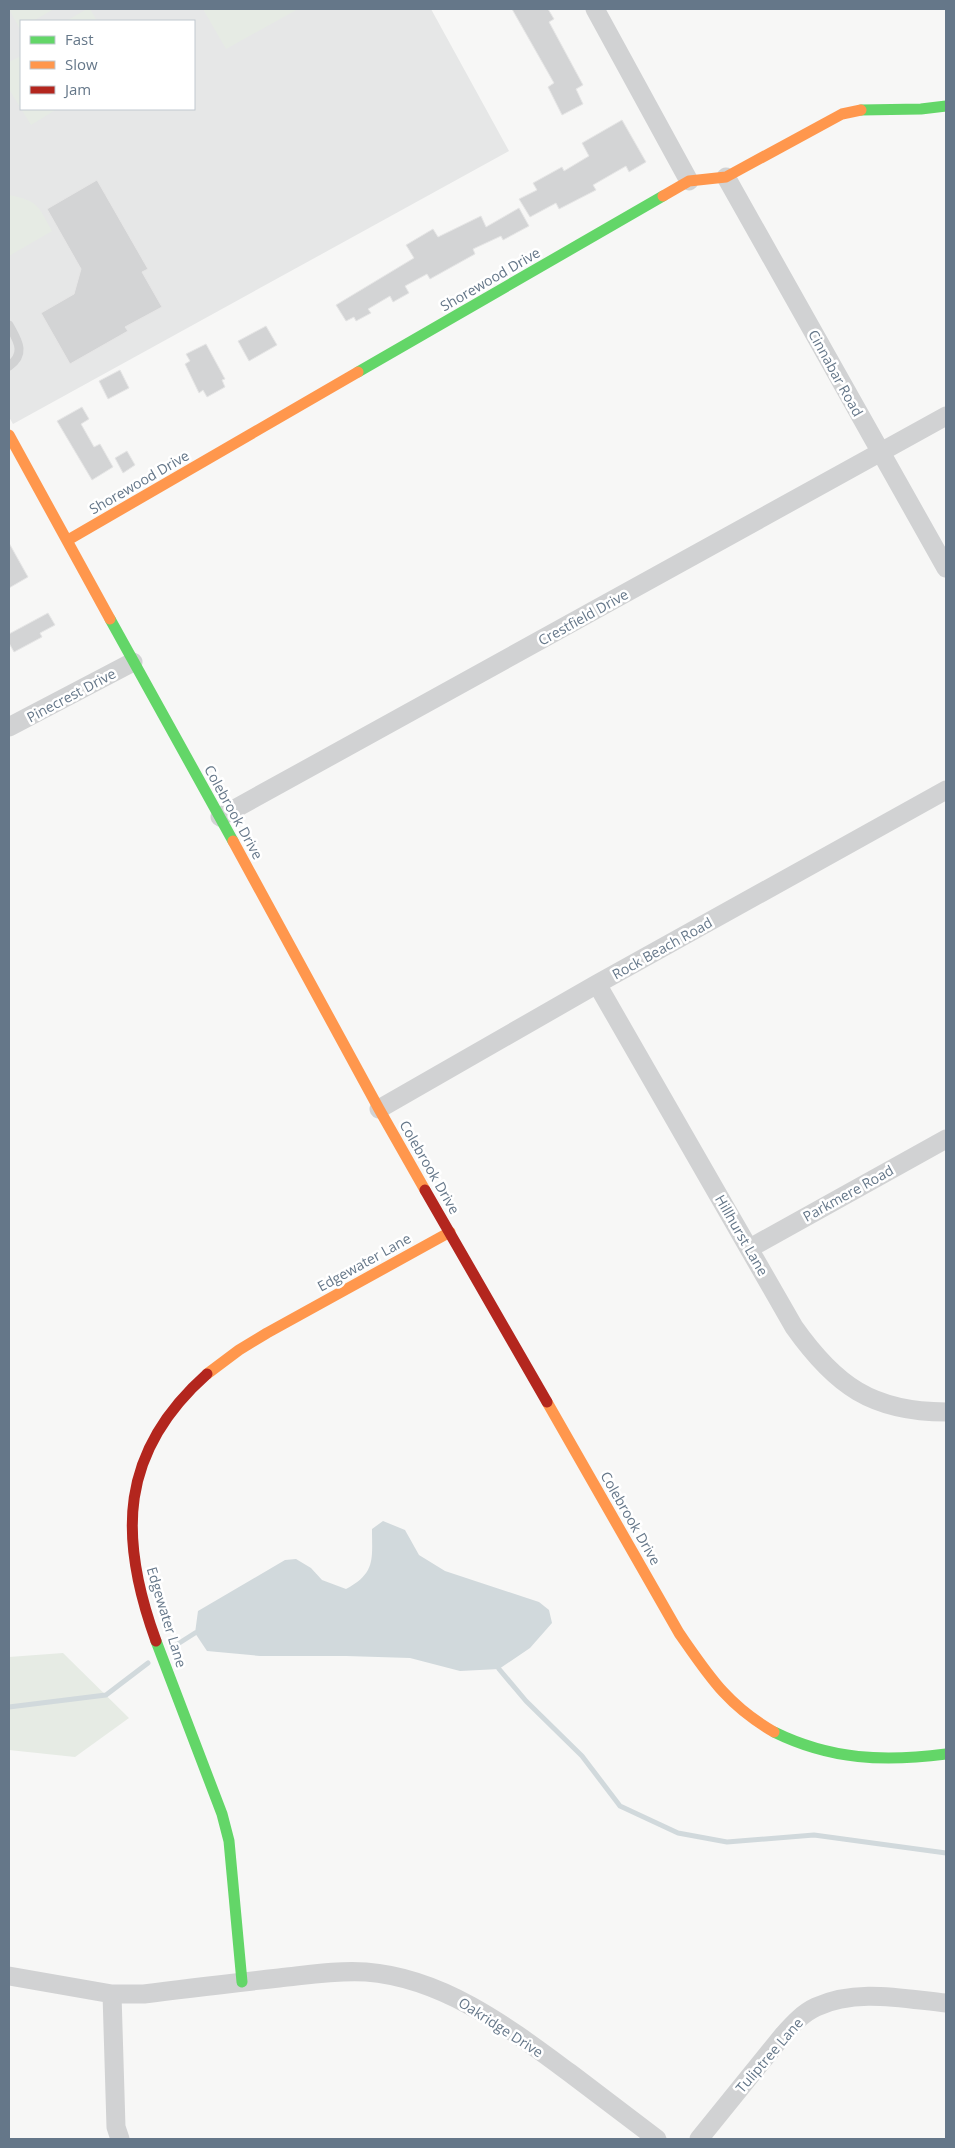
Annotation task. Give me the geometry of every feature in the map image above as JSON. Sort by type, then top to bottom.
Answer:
[{"type":"street","points":[[595,9],[689,181]]},
{"type":"street","name":"Shorewood Drive","points":[[68,540],[689,181],[726,177],[842,114],[856,109],[946,106]]},
{"type":"street","name":"Cinnabar Road","points":[[726,177],[946,568]]},
{"type":"street","name":"Crestfield Drive","points":[[220,817],[946,416]]},
{"type":"street","name":"Colebrook Drive","points":[[9,435],[379,1109],[679,1633],[707,1674],[727,1698],[746,1714],[774,1731],[825,1752],[875,1759],[946,1754]]},
{"type":"street","name":"Pinecrest Drive","points":[[9,727],[133,662]]},
{"type":"street","name":"Rock Beach Road","points":[[379,1109],[597,984],[946,790]]},
{"type":"street","name":"Hillhurst Lane","points":[[597,984],[794,1326],[815,1356],[838,1378],[868,1397],[895,1407],[925,1412],[946,1412]]},
{"type":"street","name":"Parkmere Road","points":[[750,1248],[946,1139]]},
{"type":"street","name":"Edgewater Lane","points":[[242,1982],[230,1850],[222,1814],[157,1645],[141,1592],[132,1548],[132,1520],[140,1470],[154,1440],[170,1416],[192,1390],[212,1371],[274,1329],[450,1232]]},
{"type":"street","name":"Oakridge Drive","points":[[9,1976],[112,1994],[144,1994],[333,1972],[366,1972],[391,1976],[428,1986],[480,2011],[531,2045],[657,2139]]},
{"type":"street","points":[[112,1994],[116,2127],[120,2139]]},
{"type":"street","name":"Tuliptree Lane","points":[[699,2139],[784,2034],[798,2019],[815,2007],[837,1999],[858,1996],[946,2002]]},
{"type":"lane","points":[[9,324],[20,349],[18,358],[9,366]]},
{"type":"shaded area","points":[[9,9],[431,9],[509,151],[13,424],[9,417]]},
{"type":"shaded area","points":[[9,9],[54,9],[35,20],[20,20],[20,29]]},
{"type":"shaded area","points":[[90,9],[96,20],[68,20]]},
{"type":"shaded area","points":[[203,9],[298,9],[226,49]]},
{"type":"shaded area","points":[[20,56],[20,107],[9,89],[9,62]]},
{"type":"shaded area","points":[[22,110],[55,110],[31,125]]},
{"type":"shaded area","points":[[9,195],[32,202],[40,210],[52,231],[9,256]]},
{"type":"shaded area","points":[[383,1521],[405,1530],[419,1555],[445,1571],[539,1602],[549,1610],[552,1623],[530,1648],[499,1669],[460,1671],[410,1658],[260,1656],[207,1651],[195,1633],[198,1611],[285,1560],[296,1559],[311,1568],[322,1580],[346,1589],[363,1577],[367,1571],[372,1557],[372,1529]]},
{"type":"shaded area","points":[[63,1653],[129,1718],[75,1757],[9,1750],[9,1657]]},
{"type":"building","points":[[512,9],[548,9],[554,19],[549,22],[583,85],[576,89],[583,104],[562,115],[548,87],[554,83]]},
{"type":"building","points":[[622,120],[646,162],[629,172],[626,166],[593,185],[596,190],[559,209],[556,203],[530,217],[519,199],[537,190],[533,183],[562,167],[564,171],[589,156],[582,143]]},
{"type":"building","points":[[97,180],[148,269],[142,272],[162,307],[125,327],[128,331],[70,364],[41,313],[74,294],[81,269],[47,209]]},
{"type":"building","points":[[519,208],[529,226],[503,240],[501,236],[473,249],[475,254],[430,279],[427,274],[405,286],[409,293],[393,302],[390,296],[368,309],[371,313],[356,321],[354,317],[346,321],[336,305],[414,258],[406,245],[433,229],[438,237],[481,216],[486,227]]},
{"type":"building","points":[[266,326],[277,345],[249,361],[238,341]]},
{"type":"building","points":[[206,344],[225,379],[222,380],[225,387],[207,397],[203,390],[199,393],[185,364],[190,361],[186,354]]},
{"type":"building","points":[[120,370],[129,388],[108,399],[99,381]]},
{"type":"building","points":[[82,407],[89,419],[81,424],[94,447],[100,444],[113,467],[92,480],[57,421]]},
{"type":"building","points":[[127,451],[135,465],[123,473],[115,458]]},
{"type":"building","points":[[9,543],[28,577],[9,588]]},
{"type":"building","points":[[48,613],[55,625],[40,633],[42,637],[14,652],[9,643],[9,634]]},
{"type":"waterway","points":[[173,1647],[195,1633]]},
{"type":"waterway","points":[[9,1707],[106,1695],[148,1663]]},
{"type":"waterway","points":[[499,1669],[526,1701],[582,1756],[620,1806],[678,1833],[727,1842],[814,1835],[946,1853]]},
{"type":"traffic: fast","points":[[861,110],[921,109],[946,106]]},
{"type":"traffic: fast","points":[[358,372],[663,196]]},
{"type":"traffic: fast","points":[[110,619],[233,841]]},
{"type":"traffic: fast","points":[[156,1641],[222,1814],[229,1841],[242,1982]]},
{"type":"traffic: fast","points":[[774,1732],[816,1748],[858,1756],[901,1758],[946,1754]]},
{"type":"traffic: slow","points":[[663,196],[689,181],[726,177],[842,114],[861,110]]},
{"type":"traffic: slow","points":[[68,540],[358,372]]},
{"type":"traffic: slow","points":[[9,435],[110,619]]},
{"type":"traffic: slow","points":[[233,841],[425,1190]]},
{"type":"traffic: slow","points":[[207,1374],[239,1350],[267,1333],[450,1232]]},
{"type":"traffic: slow","points":[[547,1402],[679,1633],[710,1676],[731,1700],[758,1722],[774,1732]]},
{"type":"traffic: jam","points":[[425,1190],[547,1402]]},
{"type":"traffic: jam","points":[[156,1641],[144,1603],[136,1566],[132,1531],[134,1498],[142,1465],[157,1434],[178,1404],[207,1374]]}]
